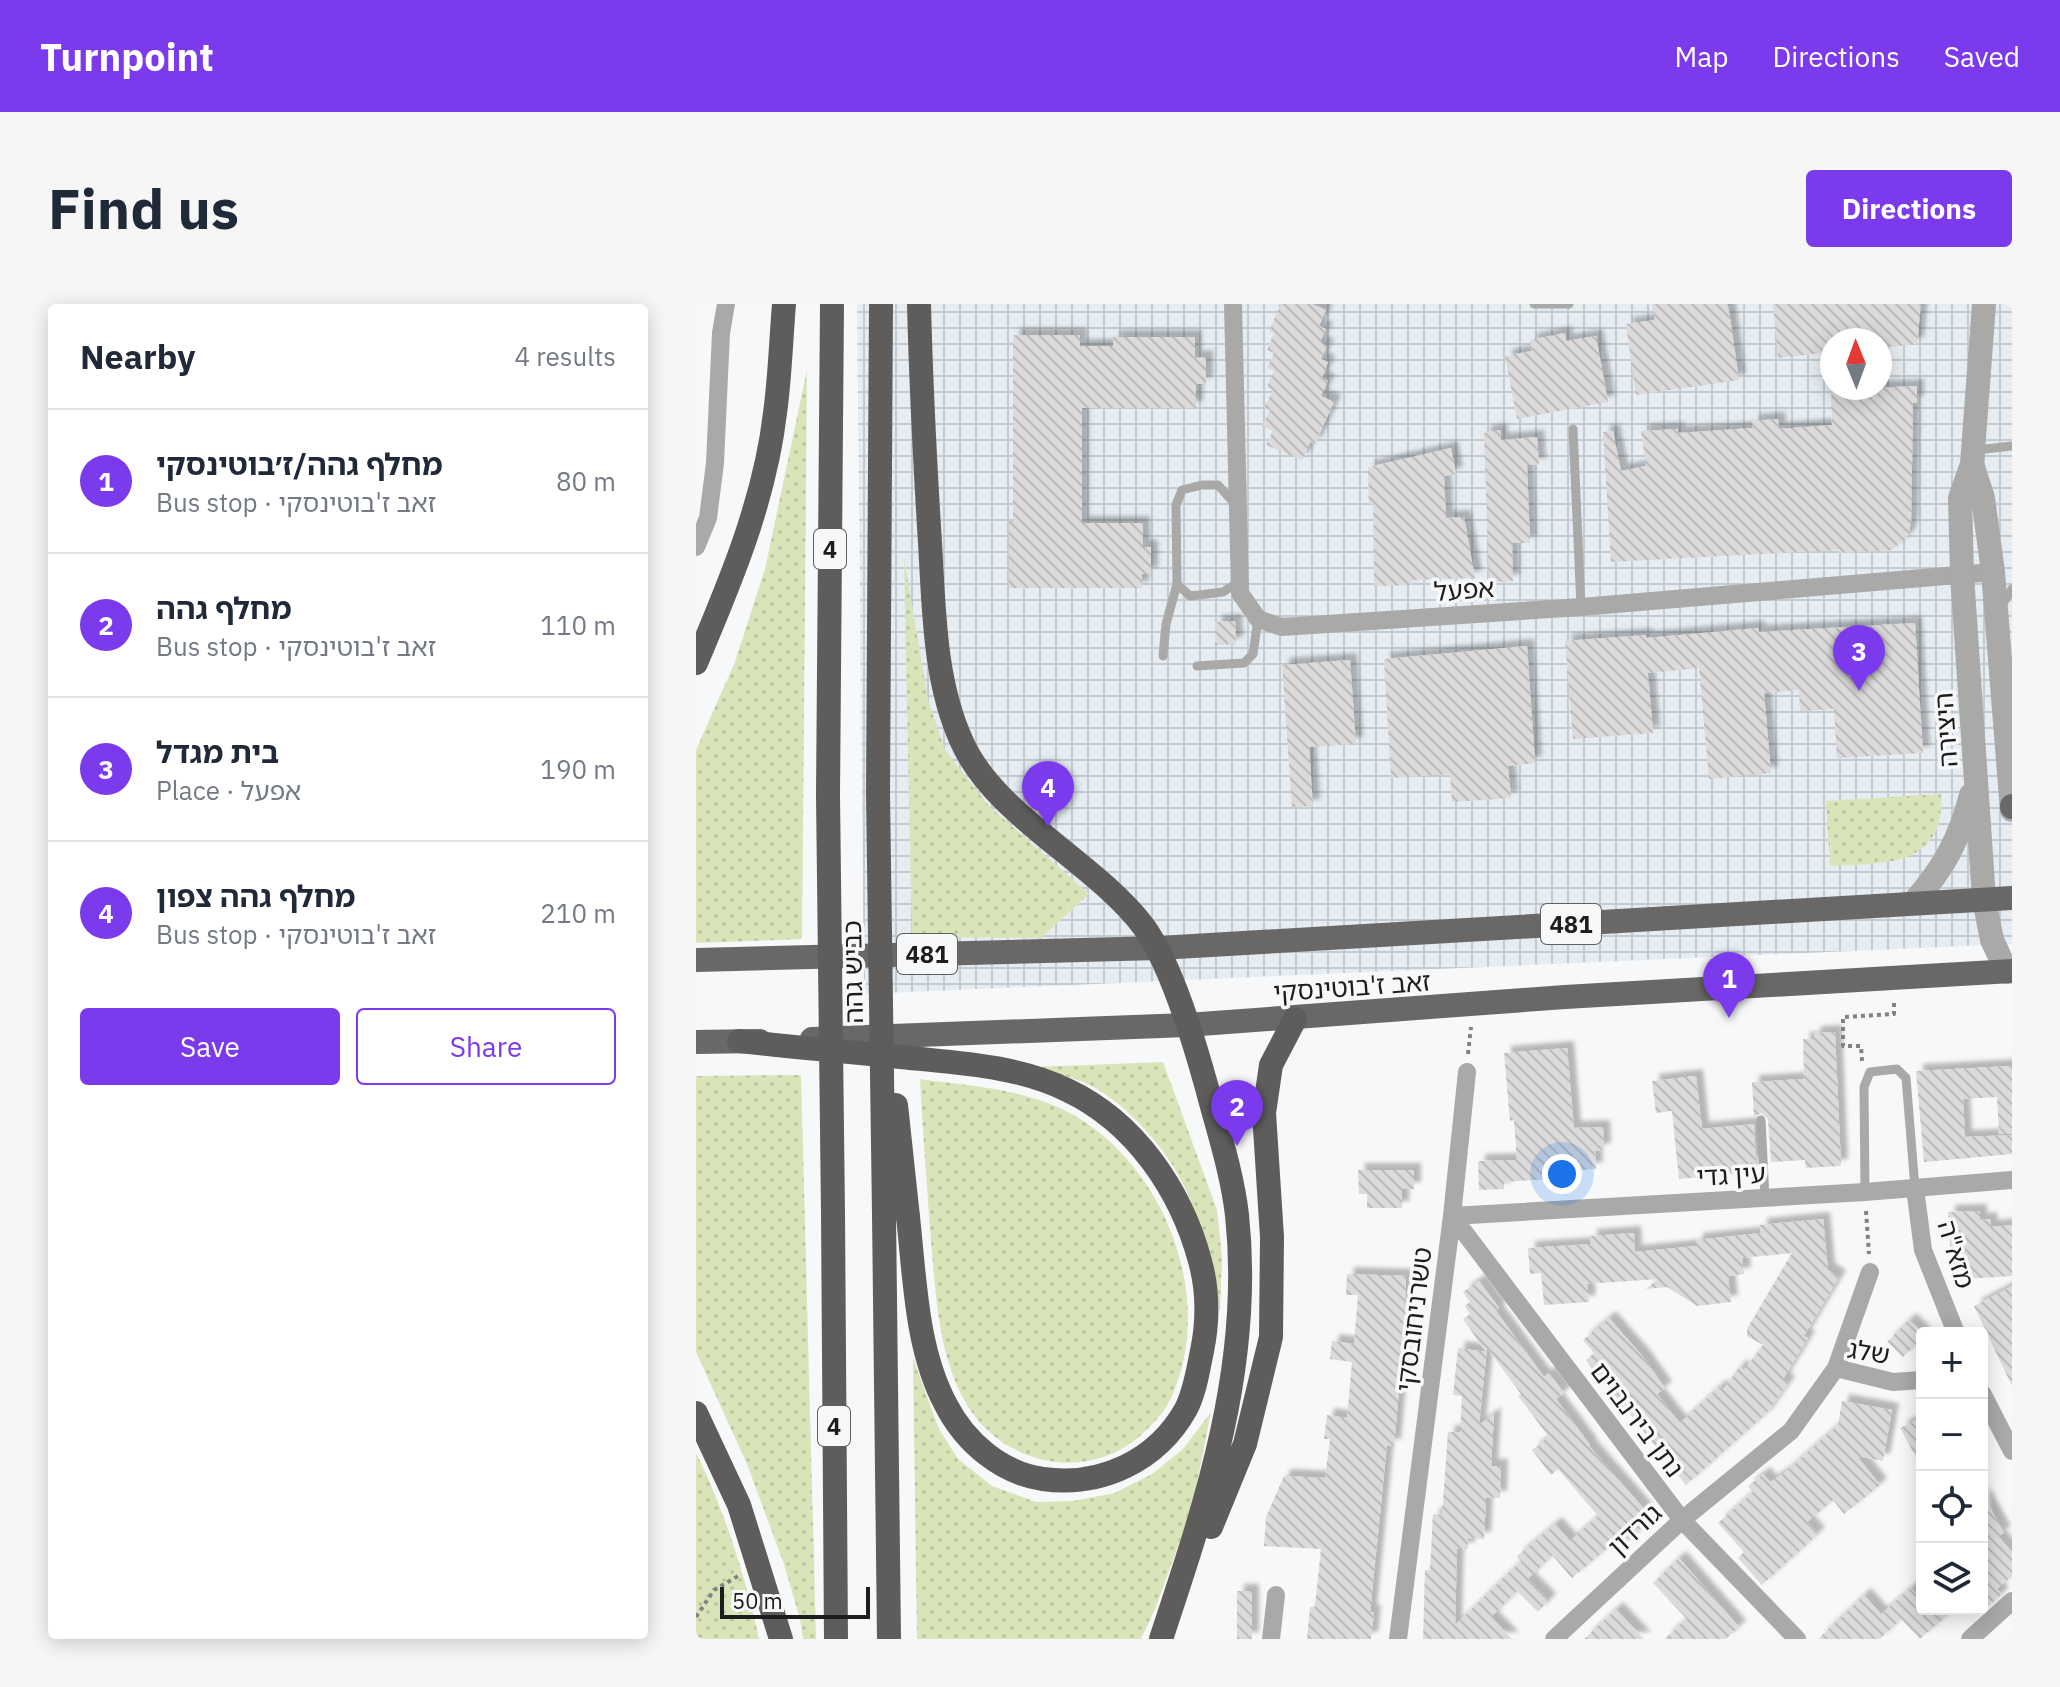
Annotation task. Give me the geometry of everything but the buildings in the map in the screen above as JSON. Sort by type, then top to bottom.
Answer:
[{"type":"highway","points":[[698,656],[745,541],[759,492],[775,416],[784,304]]},
{"type":"highway","name":"כביש גהה","points":[[832,304],[828,795],[836,1639]]},
{"type":"highway","name":"כביש גהה","points":[[881,304],[878,794],[889,1639]]},
{"type":"highway","points":[[919,304],[924,448],[939,665],[949,709],[962,743],[989,784],[1118,899],[1159,948],[1197,1051],[1237,1212],[1241,1262],[1235,1371],[1214,1468],[1161,1639]]},
{"type":"highway","points":[[739,1041],[944,1061],[1030,1076],[1067,1090],[1099,1109],[1154,1162],[1176,1198],[1201,1264],[1207,1308],[1197,1378],[1187,1408],[1166,1437],[1145,1456],[1118,1471],[1089,1480],[1060,1482],[1033,1478],[984,1453],[963,1431],[946,1406],[935,1381],[921,1319],[908,1217],[880,963]]},
{"type":"highway","points":[[1161,1639],[1245,1444],[1261,1386],[1271,1337],[1273,1285],[1264,1113],[1267,1082],[1280,1045],[1295,1019]]},
{"type":"highway","points":[[696,1413],[739,1505],[781,1639]]},
{"type":"main road","name":"זאב ז'בוטינסקי","points":[[696,960],[1159,948],[2012,898]]},
{"type":"main road","name":"זאב ז'בוטינסקי","points":[[696,1042],[1295,1019],[1472,1004],[1893,978],[2010,966]]},
{"type":"street","points":[[696,547],[708,518],[715,463],[721,333],[726,304]]},
{"type":"street","points":[[1233,304],[1240,593],[1258,619]]},
{"type":"street","name":"היצירה","points":[[1984,304],[1973,457],[1960,498],[1962,575],[1984,899],[1992,940],[2010,966]]},
{"type":"street","name":"היצירה","points":[[1973,457],[1998,571],[1998,624],[2012,808]]},
{"type":"street","name":"אפעל","points":[[1258,619],[1282,627],[1581,607],[1998,571]]},
{"type":"street","points":[[1913,903],[1942,868],[1956,843],[1976,777]]},
{"type":"street","name":"טשרניחובסקי","points":[[1398,1639],[1452,1216],[1467,1072]]},
{"type":"street","name":"עין גדי","points":[[1452,1216],[1865,1192],[2012,1180]]},
{"type":"street","name":"מזא\"ה","points":[[1915,1188],[1923,1250],[1954,1327]]},
{"type":"street","name":"נתן בירנבוים","points":[[1452,1216],[1682,1520],[1797,1639]]},
{"type":"street","points":[[1836,1368],[1870,1272]]},
{"type":"street","name":"שלג","points":[[1791,1431],[1836,1368],[1893,1382],[1916,1380]]},
{"type":"street","points":[[1985,1399],[2012,1451]]},
{"type":"street","name":"גורדון","points":[[1554,1639],[1682,1520],[1791,1431]]},
{"type":"street","points":[[1271,1639],[1276,1595]]},
{"type":"street","points":[[1970,1639],[2012,1601]]},
{"type":"lane","points":[[1534,304],[1569,304]]},
{"type":"lane","points":[[1573,429],[1581,607]]},
{"type":"lane","points":[[1973,457],[2012,446]]},
{"type":"lane","points":[[1163,656],[1166,624],[1177,584],[1176,505],[1182,490],[1218,485],[1238,507]]},
{"type":"lane","points":[[1177,584],[1190,596],[1223,592],[1240,581]]},
{"type":"lane","points":[[1998,624],[2001,607],[2012,589]]},
{"type":"lane","points":[[1197,666],[1244,663],[1253,654],[1258,619]]},
{"type":"lane","points":[[1865,1192],[1864,1087],[1870,1072],[1897,1069],[1906,1078],[1915,1188]]},
{"type":"lane","points":[[1761,1120],[1765,1198]]},
{"type":"path","points":[[1864,1087],[1861,1046],[1843,1046],[1843,1017],[1894,1014],[1893,978]]},
{"type":"path","points":[[1467,1072],[1472,1004]]},
{"type":"path","points":[[1865,1192],[1870,1272]]},
{"type":"path","points":[[696,1617],[714,1590],[738,1576]]},
{"type":"shaded area","points":[[857,304],[2012,304],[2012,944],[864,994]]},
{"type":"green space","points":[[807,370],[802,939],[696,943],[696,750],[735,662],[765,569]]},
{"type":"green space","points":[[904,558],[928,700],[945,750],[989,806],[1089,894],[1041,938],[912,937]]},
{"type":"green space","points":[[1941,794],[1940,818],[1933,836],[1922,849],[1890,861],[1830,866],[1826,801]]},
{"type":"green space","points":[[1163,1062],[1217,1210],[1222,1257],[1220,1311],[1194,1209],[1173,1166],[1157,1144],[1132,1116],[1098,1090],[1036,1067]]},
{"type":"green space","points":[[801,1075],[816,1639],[803,1639],[784,1564],[747,1464],[696,1352],[696,1076]]},
{"type":"green space","points":[[920,1079],[1010,1092],[1062,1109],[1097,1131],[1128,1160],[1153,1195],[1172,1233],[1184,1274],[1188,1317],[1184,1358],[1165,1409],[1140,1436],[1117,1451],[1092,1460],[1067,1463],[1042,1460],[1018,1451],[996,1437],[977,1419],[962,1396],[943,1340],[937,1301]]},
{"type":"green space","points":[[913,1358],[939,1429],[958,1459],[992,1486],[1036,1502],[1073,1501],[1115,1493],[1152,1474],[1183,1449],[1211,1412],[1192,1508],[1141,1639],[917,1639]]},
{"type":"green space","points":[[696,1453],[733,1544],[759,1639],[696,1639]]},
{"type":"place","name":"בית מגדל","points":[[1859,691]]},
{"type":"place","name":"מחלף גהה צפון","points":[[1048,827]]},
{"type":"place","name":"מחלף גהה/ז׳בוטינסקי","points":[[1729,1018]]},
{"type":"place","name":"מחלף גהה","points":[[1237,1146]]}]
